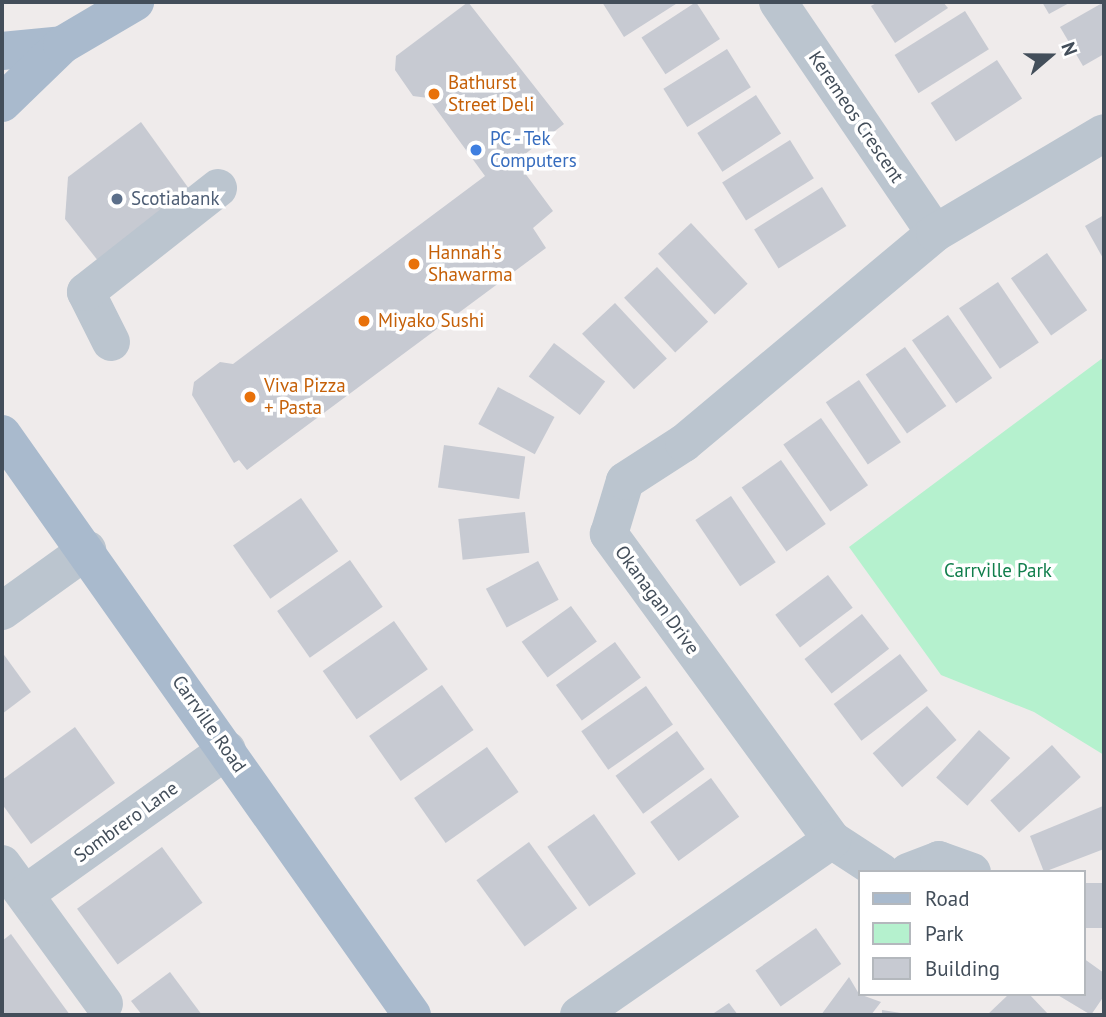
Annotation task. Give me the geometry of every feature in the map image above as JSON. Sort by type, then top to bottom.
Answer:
[{"type":"main road","points":[[2,103],[62,46],[135,2]]},
{"type":"main road","points":[[2,51],[62,46]]},
{"type":"main road","name":"Carrville Road","points":[[2,434],[87,550],[412,1015]]},
{"type":"street","name":"Keremeos Crescent","points":[[778,2],[935,233]]},
{"type":"street","name":"Okanagan Drive","points":[[832,840],[609,534],[625,481],[684,443],[935,233],[1104,133]]},
{"type":"street","points":[[111,342],[86,292],[218,188]]},
{"type":"street","points":[[2,611],[87,550]]},
{"type":"street","name":"Sombrero Lane","points":[[25,894],[227,750]]},
{"type":"street","points":[[579,1015],[832,840],[878,870]]},
{"type":"street","points":[[913,870],[939,860],[966,870]]},
{"type":"street","points":[[2,864],[104,1004]]},
{"type":"green space","name":"Carrville Park","points":[[1104,357],[1104,755],[1034,712],[941,675],[849,547]]},
{"type":"building","points":[[468,2],[564,124],[516,161],[553,211],[533,228],[546,248],[247,470],[239,460],[234,463],[192,395],[194,382],[220,362],[233,364],[485,176],[428,98],[413,96],[395,70],[396,56]]},
{"type":"building","points":[[602,2],[679,2],[624,37]]},
{"type":"building","points":[[696,2],[720,39],[665,74],[641,37]]},
{"type":"building","points":[[878,2],[943,2],[948,8],[895,43],[871,6]]},
{"type":"building","points":[[1042,2],[1071,2],[1049,14]]},
{"type":"building","points":[[1104,2],[1104,54],[1083,66],[1060,27]]},
{"type":"building","points":[[965,11],[989,49],[918,93],[895,55]]},
{"type":"building","points":[[727,49],[751,87],[687,127],[663,89]]},
{"type":"building","points":[[997,60],[1022,99],[956,142],[931,103]]},
{"type":"building","points":[[756,95],[781,134],[722,172],[697,133]]},
{"type":"building","points":[[141,122],[192,193],[99,262],[65,219],[68,177]]},
{"type":"building","points":[[790,140],[814,178],[746,221],[722,182]]},
{"type":"building","points":[[822,187],[846,226],[779,268],[754,229]]},
{"type":"building","points":[[1104,215],[1104,260],[1085,226]]},
{"type":"building","points":[[691,223],[748,284],[715,314],[658,254]]},
{"type":"building","points":[[1047,253],[1087,310],[1051,336],[1011,278]]},
{"type":"building","points":[[657,267],[708,322],[675,353],[624,298]]},
{"type":"building","points":[[998,282],[1039,343],[1000,369],[959,308]]},
{"type":"building","points":[[615,303],[667,359],[634,389],[582,334]]},
{"type":"building","points":[[948,315],[992,378],[956,403],[912,340]]},
{"type":"building","points":[[554,343],[605,382],[580,415],[529,377]]},
{"type":"building","points":[[905,347],[946,406],[907,434],[866,375]]},
{"type":"building","points":[[859,380],[901,442],[868,465],[826,402]]},
{"type":"building","points":[[498,387],[555,417],[535,454],[478,424]]},
{"type":"building","points":[[821,418],[868,485],[830,512],[783,444]]},
{"type":"building","points":[[444,445],[525,456],[519,499],[438,488]]},
{"type":"building","points":[[781,460],[826,524],[786,551],[742,488]]},
{"type":"building","points":[[731,496],[776,562],[740,586],[695,520]]},
{"type":"building","points":[[301,498],[338,551],[270,599],[233,546]]},
{"type":"building","points":[[525,512],[529,553],[463,560],[458,519]]},
{"type":"building","points":[[350,560],[383,607],[310,658],[277,611]]},
{"type":"building","points":[[538,561],[559,600],[507,628],[486,589]]},
{"type":"building","points":[[828,575],[853,608],[800,647],[775,615]]},
{"type":"building","points":[[571,606],[597,642],[548,677],[522,642]]},
{"type":"building","points":[[862,614],[889,649],[832,694],[804,659]]},
{"type":"building","points":[[394,621],[428,669],[357,719],[323,671]]},
{"type":"building","points":[[615,642],[641,678],[582,721],[556,685]]},
{"type":"building","points":[[2,652],[31,692],[2,714]]},
{"type":"building","points":[[900,654],[928,691],[861,741],[834,704]]},
{"type":"building","points":[[442,685],[474,730],[401,781],[369,736]]},
{"type":"building","points":[[646,686],[673,725],[608,770],[581,731]]},
{"type":"building","points":[[927,706],[957,740],[902,787],[873,753]]},
{"type":"building","points":[[75,727],[115,783],[31,844],[2,804],[2,780]]},
{"type":"building","points":[[979,730],[1010,758],[967,806],[936,778]]},
{"type":"building","points":[[677,731],[705,769],[643,814],[616,776]]},
{"type":"building","points":[[1052,745],[1081,777],[1019,832],[990,801]]},
{"type":"building","points":[[487,747],[519,792],[446,843],[414,798]]},
{"type":"building","points":[[711,778],[739,817],[679,861],[650,822]]},
{"type":"building","points":[[1103,806],[1104,849],[1043,870],[1030,836]]},
{"type":"building","points":[[594,814],[636,874],[589,906],[547,847]]},
{"type":"building","points":[[529,842],[577,908],[525,947],[476,880]]},
{"type":"building","points":[[162,847],[203,903],[118,965],[77,909]]},
{"type":"building","points":[[1085,883],[1104,883],[1104,928],[1085,928]]},
{"type":"building","points":[[816,928],[841,964],[781,1006],[755,970]]},
{"type":"building","points":[[11,934],[70,1015],[2,1015],[2,941]]},
{"type":"building","points":[[1085,959],[1104,973],[1104,996],[1091,1015],[1059,996],[1085,996]]},
{"type":"building","points":[[170,972],[202,1015],[142,1015],[131,1001]]},
{"type":"building","points":[[849,977],[858,996],[881,1002],[871,1015],[821,1015]]},
{"type":"building","points":[[1007,996],[1031,996],[1049,1015],[987,1015]]},
{"type":"building","points":[[729,1003],[738,1015],[711,1015]]},
{"type":"building","points":[[882,1010],[907,1014],[907,1015],[882,1015]]},
{"type":"place","name":"Bathurst Street Deli","points":[[434,94]]},
{"type":"place","name":"PC - Tek Computers","points":[[476,150]]},
{"type":"place","name":"Scotiabank","points":[[117,199]]},
{"type":"place","name":"Hannah's Shawarma","points":[[414,264]]},
{"type":"place","name":"Miyako Sushi","points":[[364,321]]},
{"type":"place","name":"Viva Pizza + Pasta","points":[[250,397]]}]
